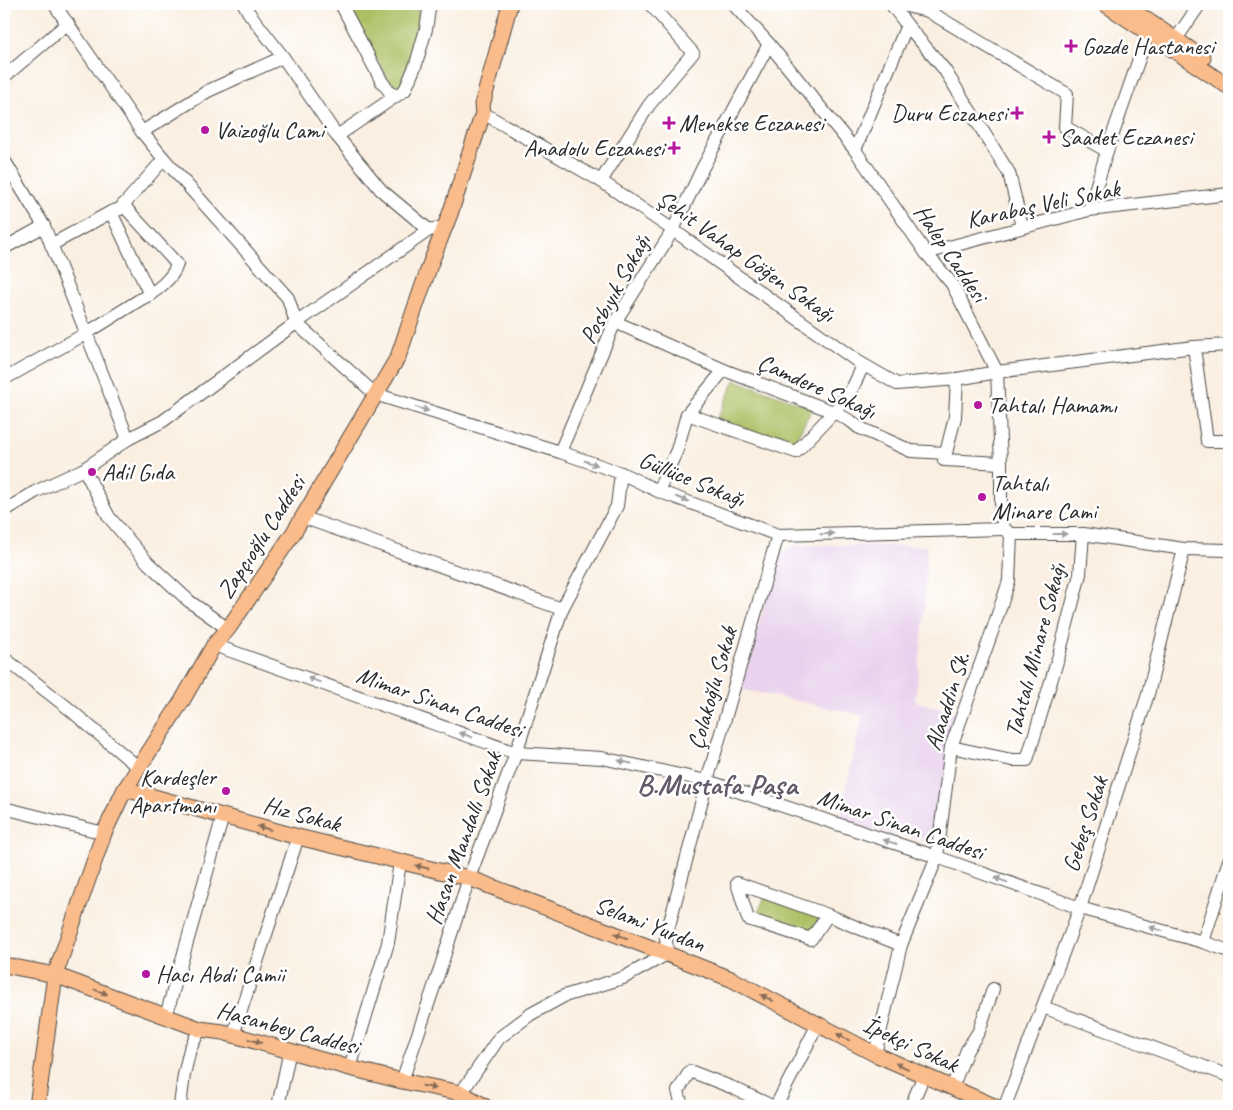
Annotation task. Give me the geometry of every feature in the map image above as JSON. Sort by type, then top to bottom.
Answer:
[{"type":"main road","name":"Zapçıoğlu Caddesi","points":[[37,1106],[55,975],[104,833],[125,789],[182,701],[214,645],[228,629],[288,540],[398,357],[445,227],[483,113],[482,105],[510,4]]},
{"type":"main road","name":"Zapçıoğlu Caddesi","points":[[483,113],[489,107],[517,4]]},
{"type":"main road","points":[[1105,4],[1229,87]]},
{"type":"main road","points":[[1123,4],[1229,75]]},
{"type":"main road","name":"Hız Sokak","points":[[125,789],[298,837],[469,878]]},
{"type":"main road","name":"Selami Yurdan","points":[[469,878],[730,979],[814,1022]]},
{"type":"main road","name":"Hasanbey Caddesi","points":[[4,965],[55,975],[200,1029],[223,1032],[350,1068],[461,1093],[484,1106]]},
{"type":"main road","name":"İpekçi Sokak","points":[[814,1022],[875,1054],[994,1106]]},
{"type":"street","points":[[54,4],[142,132],[288,298],[296,323],[375,394]]},
{"type":"street","points":[[244,4],[337,136],[381,190],[428,230]]},
{"type":"street","points":[[341,4],[382,82],[394,97]]},
{"type":"street","points":[[337,136],[405,90],[416,64],[426,29],[430,4]]},
{"type":"street","points":[[601,182],[649,105],[693,53],[650,4]]},
{"type":"street","name":"Halep Caddesi","points":[[733,4],[769,44],[855,150],[926,252],[952,284],[997,372],[1002,510],[1007,531]]},
{"type":"street","points":[[891,4],[944,69],[1009,173],[1022,227]]},
{"type":"street","points":[[897,4],[928,11],[1067,94],[1065,127],[1107,151]]},
{"type":"street","points":[[1176,39],[1200,4]]},
{"type":"street","points":[[4,77],[68,23]]},
{"type":"street","points":[[855,150],[907,25]]},
{"type":"street","points":[[1089,210],[1107,151],[1148,33]]},
{"type":"street","name":"Posbıyık Sokağı","points":[[560,452],[614,322],[673,230],[702,170],[769,44]]},
{"type":"street","points":[[142,132],[208,91],[283,57]]},
{"type":"street","name":"Şehit Vahap Göğen Sokağı","points":[[483,113],[601,182],[673,230],[857,360],[898,384],[958,379],[997,372],[1194,347],[1229,345]]},
{"type":"street","points":[[51,245],[111,212],[120,209],[164,159]]},
{"type":"street","points":[[4,160],[44,226],[128,439]]},
{"type":"street","name":"Karabaş Veli Sokak","points":[[926,252],[1089,210],[1229,194]]},
{"type":"street","points":[[4,379],[87,333],[150,295],[174,273],[177,264],[123,205]]},
{"type":"street","points":[[111,212],[150,295]]},
{"type":"street","points":[[4,248],[44,226]]},
{"type":"street","points":[[4,511],[35,492],[84,469],[128,439],[164,421],[296,323],[428,230],[445,227]]},
{"type":"street","name":"Çamdere Sokağı","points":[[614,322],[724,370],[834,412],[852,422],[858,428],[911,451],[946,453],[944,460],[1001,463]]},
{"type":"street","points":[[1194,347],[1207,441],[1229,441]]},
{"type":"street","points":[[687,414],[796,452],[834,412],[853,387],[862,368],[857,360]]},
{"type":"street","points":[[658,491],[677,450],[687,414],[724,370]]},
{"type":"street","points":[[946,453],[955,417],[958,379]]},
{"type":"street","name":"Güllüce Sokağı","points":[[375,394],[621,473],[658,491],[778,535],[1007,531]]},
{"type":"street","points":[[84,469],[108,517],[148,563],[189,601],[228,629]]},
{"type":"street","name":"Hasan Mandallı Sokak","points":[[402,1081],[469,878],[516,753],[562,609],[618,506],[621,473]]},
{"type":"street","points":[[302,517],[562,609]]},
{"type":"street","points":[[1007,531],[1082,534],[1184,549],[1229,550]]},
{"type":"street","name":"Alaaddin Sk.","points":[[875,1054],[901,946],[937,857],[951,747],[1008,581],[1007,531]]},
{"type":"street","name":"Tahtalı Minare Sokağı","points":[[951,747],[1012,760],[1027,760],[1059,655],[1080,574],[1082,534]]},
{"type":"street","name":"Çolakoğlu Sokak","points":[[666,954],[666,937],[707,781],[778,535]]},
{"type":"street","name":"Gebeş Sokak","points":[[1005,1106],[1080,908],[1148,694],[1184,549]]},
{"type":"street","name":"Mimar Sinan Caddesi","points":[[214,645],[516,753],[602,758],[707,781],[937,857],[1080,908],[1229,951]]},
{"type":"street","points":[[4,658],[68,708],[139,768]]},
{"type":"street","points":[[4,808],[104,833]]},
{"type":"street","points":[[166,1016],[223,816]]},
{"type":"street","points":[[233,1035],[298,837]]},
{"type":"street","points":[[1203,942],[1229,860]]},
{"type":"street","points":[[350,1068],[388,943],[400,862]]},
{"type":"street","points":[[828,915],[811,938],[748,919],[737,883],[828,915],[901,946]]},
{"type":"street","points":[[461,1093],[498,1038],[530,1014],[564,996],[623,978],[666,954]]},
{"type":"street","points":[[952,1088],[968,1050],[979,1031],[993,989]]},
{"type":"street","points":[[1044,1007],[1229,1076]]},
{"type":"street","points":[[682,1106],[678,1091],[690,1071],[774,1106],[814,1022]]},
{"type":"street","points":[[180,1106],[190,1049],[200,1029]]},
{"type":"street","points":[[278,1106],[290,1050]]},
{"type":"street","points":[[911,1106],[924,1075]]},
{"type":"shaded area","points":[[794,545],[927,546],[923,630],[915,701],[962,715],[951,747],[932,842],[838,823],[863,715],[741,689],[779,554]]},
{"type":"green space","points":[[346,4],[408,4],[418,9],[422,26],[405,83],[399,87],[391,84]]},
{"type":"green space","points":[[735,380],[813,408],[792,446],[717,419]]},
{"type":"green space","points":[[765,896],[822,918],[808,935],[757,915]]},
{"type":"place","name":"Gozde Hastanesi","points":[[1071,46]]},
{"type":"place","name":"Duru Eczanesi","points":[[1017,113]]},
{"type":"place","name":"Menekse Eczanesi","points":[[669,123]]},
{"type":"place","name":"Vaizoğlu Cami","points":[[205,130]]},
{"type":"place","name":"Saadet Eczanesi","points":[[1049,137]]},
{"type":"place","name":"Anadolu Eczanesi","points":[[674,148]]},
{"type":"place","name":"Tahtalı Hamamı","points":[[978,405]]},
{"type":"place","name":"Adil Gıda","points":[[92,472]]},
{"type":"place","name":"Tahtalı Minare Cami","points":[[982,497]]},
{"type":"place","name":"Kardeşler Apartmanı","points":[[226,791]]},
{"type":"place","name":"Hacı Abdi Camii","points":[[146,974]]},
{"type":"district","name":"B.Mustafa Paşa","points":[[717,784]]}]
